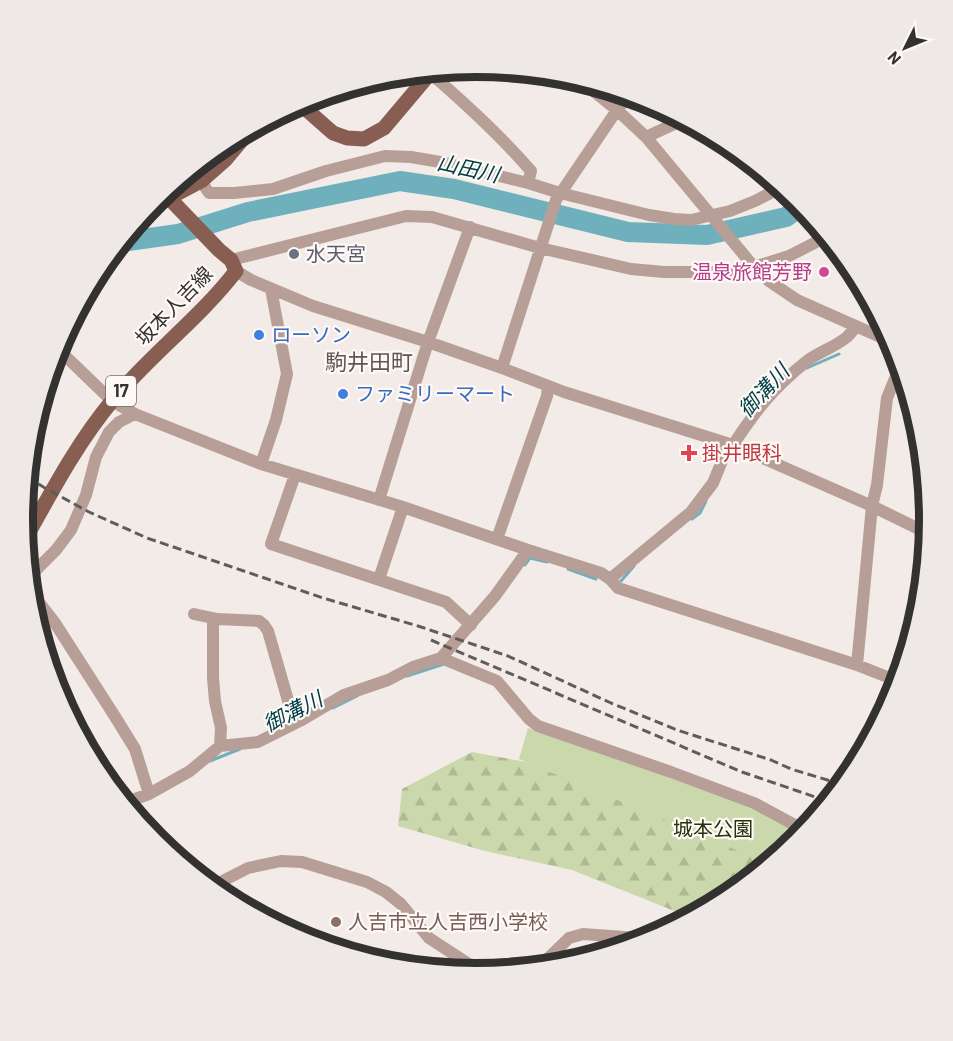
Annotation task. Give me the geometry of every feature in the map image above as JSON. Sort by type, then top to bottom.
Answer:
[{"type":"main road","points":[[308,111],[333,133],[347,138],[364,139],[384,128],[424,80]]},
{"type":"main road","points":[[174,197],[201,181],[234,149]]},
{"type":"main road","name":"坂本人吉線","points":[[33,525],[71,458],[112,401],[219,292],[233,266],[171,200]]},
{"type":"street","points":[[439,79],[511,148],[531,171],[528,183]]},
{"type":"street","points":[[597,94],[646,137],[752,264],[769,281],[798,300],[880,337]]},
{"type":"street","points":[[502,368],[558,197],[623,102]]},
{"type":"street","points":[[646,137],[675,124]]},
{"type":"street","points":[[201,181],[209,193],[273,189],[326,171],[385,156],[411,157],[528,183],[558,197],[649,215],[691,220],[713,217],[730,211],[773,191]]},
{"type":"street","points":[[820,240],[789,256],[708,272],[641,271],[432,217],[406,216],[233,266],[243,276],[313,306],[428,342],[548,387],[731,444],[920,529]]},
{"type":"street","points":[[379,500],[428,342],[470,227]]},
{"type":"street","points":[[261,464],[276,420],[287,374],[271,289]]},
{"type":"street","points":[[610,579],[691,512],[713,483],[731,444],[771,393],[817,354],[846,337],[856,327]]},
{"type":"street","points":[[65,356],[112,401],[135,414],[261,464],[403,507],[601,573],[618,588],[857,665],[890,678]]},
{"type":"street","points":[[857,665],[872,506],[877,485],[886,398],[895,377]]},
{"type":"street","points":[[496,539],[547,396],[548,387]]},
{"type":"street","points":[[36,570],[56,550],[71,530],[86,495],[96,457],[109,432],[119,422],[135,414]]},
{"type":"street","points":[[295,475],[271,544],[446,602],[471,625]]},
{"type":"street","points":[[379,579],[403,507]]},
{"type":"street","points":[[133,801],[190,771],[220,746],[258,742],[344,695],[441,658],[495,596],[528,550]]},
{"type":"street","points":[[43,609],[55,623],[135,749],[149,794]]},
{"type":"street","points":[[194,614],[213,618],[259,621],[264,625],[268,631],[289,704],[300,721]]},
{"type":"street","points":[[213,618],[213,678],[221,728],[220,746]]},
{"type":"street","points":[[441,658],[497,681],[529,719],[538,726],[753,803],[797,826]]},
{"type":"street","points":[[220,882],[248,867],[281,861],[302,862],[367,882],[386,891],[401,904],[429,938],[468,964]]},
{"type":"street","points":[[550,957],[569,938],[583,934],[627,937]]},
{"type":"green space","name":"城本公園","points":[[528,728],[730,799],[794,830],[748,870],[650,817],[519,759]]},
{"type":"green space","points":[[472,752],[526,762],[761,860],[723,889],[681,914],[572,870],[485,851],[398,826],[402,789]]},
{"type":"waterway","name":"山田川","points":[[133,240],[178,234],[248,212],[400,181],[454,189],[628,232],[707,235],[786,217],[794,211]]},
{"type":"waterway","name":"御溝川","points":[[807,368],[839,354]]},
{"type":"waterway","name":"御溝川","points":[[692,519],[700,513],[706,501]]},
{"type":"waterway","name":"御溝川","points":[[525,565],[530,558],[547,562]]},
{"type":"waterway","name":"御溝川","points":[[621,581],[634,566]]},
{"type":"waterway","name":"御溝川","points":[[568,569],[596,579]]},
{"type":"waterway","name":"御溝川","points":[[407,676],[444,664]]},
{"type":"waterway","name":"御溝川","points":[[333,708],[357,696]]},
{"type":"waterway","name":"御溝川","points":[[210,761],[240,749]]},
{"type":"railway","points":[[35,482],[89,512],[147,538],[323,598],[508,656],[677,730],[834,782]]},
{"type":"railway","points":[[431,640],[742,772],[821,799]]},
{"type":"place","name":"水天宮","points":[[294,254]]},
{"type":"place","name":"温泉旅館芳野","points":[[824,272]]},
{"type":"place","name":"ローソン","points":[[259,335]]},
{"type":"place","name":"ファミリーマート","points":[[343,394]]},
{"type":"place","name":"掛井眼科","points":[[689,453]]},
{"type":"place","name":"人吉市立人吉西小学校","points":[[336,922]]},
{"type":"district","name":"駒井田町","points":[[369,362]]}]
